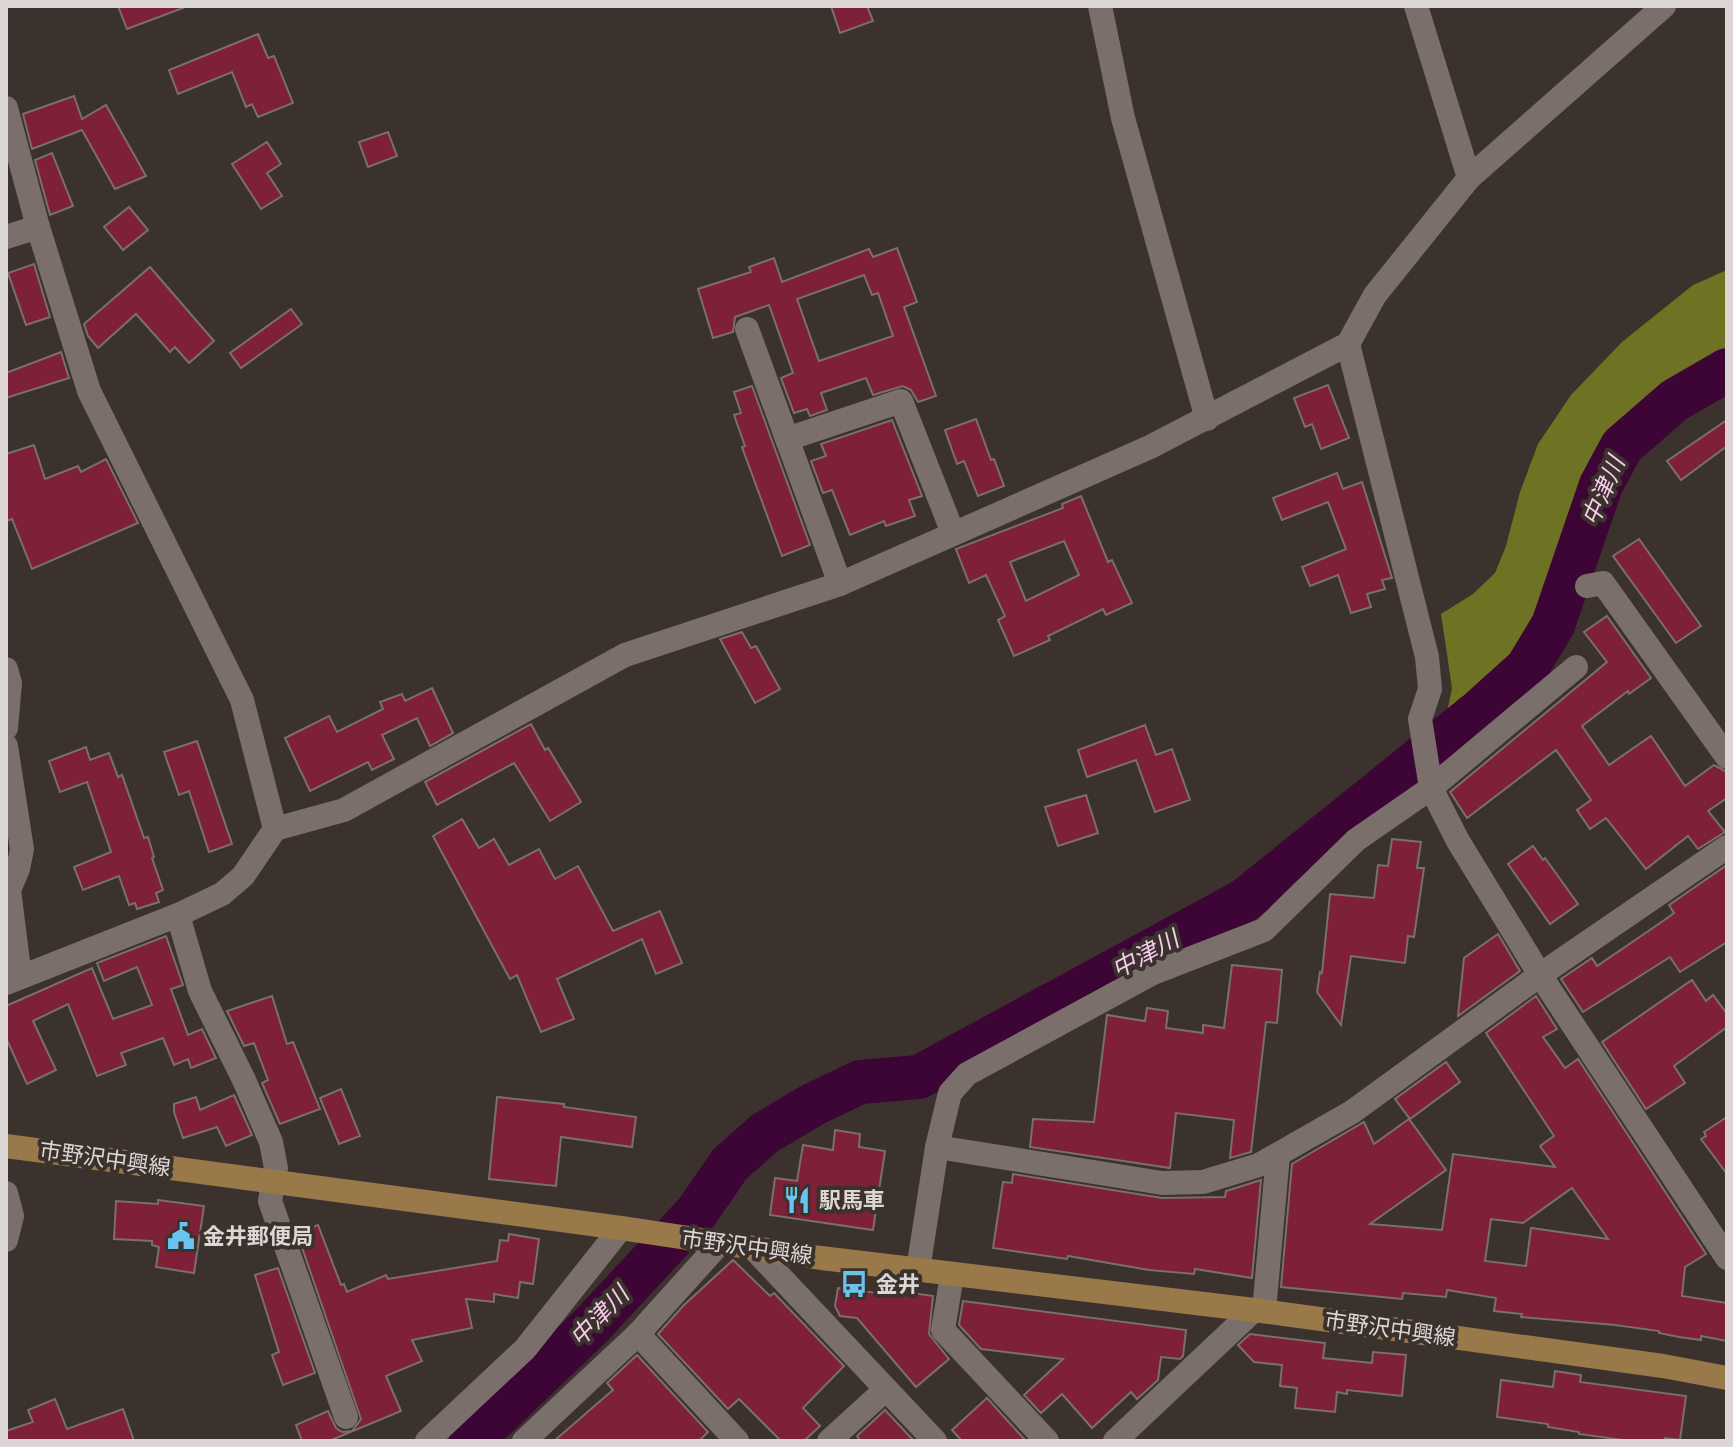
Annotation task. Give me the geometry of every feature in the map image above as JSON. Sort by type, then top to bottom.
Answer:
[{"type":"main road","name":"市野沢中興線","points":[[6,1146],[627,1229],[754,1249],[1259,1311],[1663,1366],[1727,1378]]},
{"type":"street","points":[[1100,6],[1123,118],[1207,419]]},
{"type":"street","points":[[1416,6],[1469,178]]},
{"type":"street","points":[[6,746],[22,849],[9,890],[13,980],[178,915],[222,894],[243,876],[275,829],[344,810],[625,655],[840,584],[1207,419],[1348,344],[1375,295],[1469,178],[1664,6]]},
{"type":"street","points":[[6,108],[38,227],[89,391],[242,700],[275,829]]},
{"type":"street","points":[[6,237],[38,227]]},
{"type":"street","points":[[747,329],[840,584]]},
{"type":"street","points":[[1348,344],[1427,657],[1430,689],[1420,719],[1431,788],[1458,841],[1540,975],[1727,1258]]},
{"type":"street","points":[[787,439],[901,401],[953,533]]},
{"type":"street","points":[[1587,586],[1603,583],[1727,757]]},
{"type":"street","points":[[918,1270],[937,1147],[950,1093],[967,1074],[1153,973],[1264,930],[1356,840],[1431,788],[1576,667]]},
{"type":"street","points":[[6,669],[10,683],[6,728]]},
{"type":"street","points":[[937,1147],[1162,1183],[1203,1182],[1259,1165],[1388,1088],[1540,975],[1727,847]]},
{"type":"street","points":[[178,915],[200,991],[271,1142],[276,1168],[270,1201],[346,1417]]},
{"type":"street","points":[[1115,1441],[1259,1311],[1278,1155]]},
{"type":"street","points":[[6,1193],[12,1216],[6,1240]]},
{"type":"street","points":[[427,1441],[525,1349],[627,1229]]},
{"type":"street","points":[[524,1441],[638,1334],[710,1242]]},
{"type":"street","points":[[754,1249],[935,1441]]},
{"type":"street","points":[[952,1275],[943,1330],[1047,1441]]},
{"type":"street","points":[[638,1334],[737,1441]]},
{"type":"street","points":[[829,1441],[885,1390]]},
{"type":"green space","points":[[1727,270],[1727,353],[1658,394],[1594,463],[1541,626],[1518,664],[1445,722],[1452,688],[1441,614],[1473,594],[1495,573],[1538,444],[1571,395],[1622,342],[1693,285]]},
{"type":"building","points":[[118,6],[182,6],[183,8],[127,29]]},
{"type":"building","points":[[831,6],[867,6],[873,21],[840,33]]},
{"type":"building","points":[[258,34],[268,58],[274,56],[293,103],[258,117],[252,104],[246,107],[232,72],[178,94],[169,70]]},
{"type":"building","points":[[74,96],[82,119],[106,105],[146,176],[115,189],[82,130],[32,149],[23,114]]},
{"type":"building","points":[[388,132],[397,156],[368,167],[359,142]]},
{"type":"building","points":[[267,142],[281,164],[267,173],[282,196],[261,209],[232,164]]},
{"type":"building","points":[[52,153],[73,206],[50,215],[35,160]]},
{"type":"building","points":[[129,207],[148,230],[123,250],[104,227]]},
{"type":"building","points":[[897,248],[917,302],[904,307],[936,396],[918,402],[911,390],[903,386],[873,395],[866,378],[821,393],[827,410],[810,416],[807,409],[794,413],[781,378],[793,373],[769,305],[735,317],[733,332],[713,338],[698,289],[751,272],[749,267],[774,258],[782,282],[869,249],[873,257]],"holes":[[[864,275],[872,295],[878,293],[893,336],[819,361],[797,299]]]},
{"type":"building","points":[[34,264],[50,317],[26,325],[8,273]]},
{"type":"building","points":[[150,267],[214,341],[189,363],[175,347],[170,352],[136,314],[98,348],[88,336],[84,324]]},
{"type":"building","points":[[291,309],[302,324],[241,368],[230,353]]},
{"type":"building","points":[[61,352],[69,378],[6,398],[6,373]]},
{"type":"building","points":[[1328,385],[1349,438],[1321,449],[1312,424],[1305,427],[1294,398]]},
{"type":"building","points":[[752,386],[810,545],[782,556],[742,447],[745,446],[734,415],[741,413],[734,392]]},
{"type":"building","points":[[976,419],[1004,486],[978,496],[964,461],[957,464],[945,430]]},
{"type":"building","points":[[892,420],[922,496],[909,500],[915,516],[886,526],[884,521],[850,535],[832,490],[823,493],[811,461],[826,456],[821,444]]},
{"type":"building","points":[[1727,420],[1727,446],[1681,480],[1667,461]]},
{"type":"building","points":[[34,445],[45,479],[78,466],[81,472],[106,459],[138,523],[32,569],[12,519],[6,521],[6,454]]},
{"type":"building","points":[[1337,473],[1343,489],[1362,482],[1392,578],[1382,580],[1385,589],[1367,594],[1371,607],[1351,613],[1338,575],[1310,586],[1302,567],[1346,549],[1328,502],[1282,520],[1273,498]]},
{"type":"building","points":[[1081,496],[1108,562],[1112,560],[1132,603],[1106,615],[1103,609],[1048,636],[1050,640],[1014,656],[998,620],[1005,616],[986,575],[969,583],[956,549],[1063,508],[1062,504]],"holes":[[[1064,541],[1079,575],[1026,601],[1010,562]]]},
{"type":"building","points":[[1639,539],[1701,626],[1676,643],[1613,556]]},
{"type":"building","points":[[1607,616],[1651,678],[1629,694],[1628,691],[1582,726],[1609,765],[1651,736],[1685,786],[1714,765],[1727,772],[1727,798],[1708,811],[1725,832],[1698,849],[1688,836],[1646,869],[1606,818],[1590,829],[1577,810],[1591,800],[1556,750],[1467,818],[1450,792],[1607,662],[1584,632]]},
{"type":"building","points":[[742,632],[751,648],[756,646],[780,689],[755,703],[720,639]]},
{"type":"building","points":[[432,688],[453,733],[430,746],[417,718],[382,735],[394,759],[372,770],[368,762],[310,791],[285,738],[329,716],[337,732],[383,709],[380,702],[402,694],[405,701]]},
{"type":"building","points":[[531,724],[581,802],[550,821],[514,763],[437,805],[425,782]]},
{"type":"building","points":[[1145,725],[1156,755],[1172,749],[1190,800],[1155,812],[1136,760],[1087,777],[1078,750]]},
{"type":"building","points":[[197,741],[232,844],[209,852],[189,791],[179,795],[164,752]]},
{"type":"building","points":[[86,747],[90,760],[109,753],[118,777],[122,775],[144,838],[148,837],[154,857],[163,890],[156,893],[159,902],[137,909],[135,903],[129,905],[119,876],[83,890],[74,867],[111,852],[87,782],[60,792],[49,761]]},
{"type":"building","points":[[1086,795],[1098,833],[1058,846],[1045,807]]},
{"type":"building","points":[[462,819],[479,848],[494,839],[509,865],[539,849],[555,879],[578,866],[613,931],[660,911],[682,963],[656,974],[642,939],[557,979],[574,1019],[541,1032],[517,975],[510,979],[433,836]]},
{"type":"building","points":[[1392,839],[1421,842],[1417,868],[1424,868],[1414,937],[1408,936],[1405,963],[1351,956],[1341,1025],[1317,992],[1322,973],[1330,894],[1374,898],[1378,865],[1388,866]]},
{"type":"building","points":[[1533,846],[1578,904],[1550,924],[1508,864]]},
{"type":"building","points":[[1727,865],[1727,942],[1680,972],[1670,957],[1583,1012],[1561,979],[1592,958],[1597,966],[1663,921],[1674,913],[1669,905]]},
{"type":"building","points":[[1498,934],[1520,971],[1458,1016],[1464,958]]},
{"type":"building","points":[[166,936],[183,985],[171,989],[188,1035],[202,1029],[216,1058],[191,1068],[188,1059],[174,1065],[163,1038],[121,1053],[126,1065],[97,1076],[68,1004],[33,1021],[56,1070],[27,1084],[6,1038],[6,1006],[92,968],[113,1019],[152,1005],[137,967],[104,981],[97,963]]},
{"type":"building","points":[[1232,965],[1282,970],[1277,1023],[1266,1022],[1251,1152],[1230,1158],[1234,1120],[1176,1113],[1170,1168],[1030,1147],[1033,1119],[1094,1122],[1107,1015],[1145,1021],[1147,1008],[1168,1011],[1166,1028],[1203,1033],[1203,1025],[1224,1028]]},
{"type":"building","points":[[1692,980],[1706,1001],[1713,995],[1727,1014],[1727,1027],[1674,1066],[1685,1083],[1646,1109],[1602,1042]]},
{"type":"building","points":[[272,996],[287,1044],[293,1042],[320,1109],[280,1124],[262,1083],[268,1080],[254,1043],[244,1046],[227,1011]]},
{"type":"building","points":[[1536,996],[1557,1029],[1543,1037],[1565,1068],[1578,1059],[1706,1254],[1685,1267],[1682,1296],[1727,1303],[1727,1341],[1701,1336],[1701,1340],[1679,1337],[1615,1325],[1521,1317],[1522,1314],[1494,1311],[1496,1298],[1447,1290],[1446,1297],[1403,1293],[1402,1299],[1281,1287],[1292,1164],[1364,1122],[1374,1144],[1409,1119],[1446,1170],[1370,1224],[1442,1230],[1453,1154],[1555,1167],[1540,1146],[1554,1136],[1486,1033]],"holes":[[[1572,1188],[1608,1239],[1531,1228],[1526,1266],[1485,1261],[1491,1219],[1523,1223]]]},
{"type":"building","points":[[1446,1062],[1460,1082],[1410,1119],[1395,1099]]},
{"type":"building","points":[[341,1089],[360,1136],[339,1144],[320,1098]]},
{"type":"building","points":[[234,1095],[252,1135],[226,1146],[217,1127],[183,1138],[174,1104],[196,1097],[200,1110]]},
{"type":"building","points":[[497,1097],[564,1104],[564,1107],[636,1117],[632,1147],[561,1137],[556,1186],[489,1179]]},
{"type":"building","points":[[1727,1117],[1727,1174],[1701,1139],[1706,1136],[1704,1132]]},
{"type":"building","points":[[835,1130],[860,1134],[859,1147],[885,1151],[873,1230],[770,1215],[775,1178],[797,1181],[803,1145],[833,1150]]},
{"type":"building","points":[[1013,1174],[1162,1198],[1225,1197],[1226,1191],[1261,1180],[1252,1278],[1195,1269],[1194,1274],[1149,1270],[1068,1256],[1067,1259],[993,1248],[1003,1182],[1012,1183]]},
{"type":"building","points":[[158,1200],[204,1206],[194,1273],[156,1267],[159,1247],[152,1245],[152,1241],[114,1239],[116,1201],[158,1204]]},
{"type":"building","points":[[318,1225],[341,1285],[344,1284],[347,1292],[386,1275],[388,1279],[497,1261],[500,1240],[508,1241],[509,1234],[539,1239],[533,1284],[520,1282],[518,1298],[494,1294],[494,1302],[466,1299],[472,1328],[412,1340],[422,1361],[386,1376],[401,1411],[329,1441],[302,1441],[296,1425],[328,1411],[336,1428],[342,1432],[352,1431],[361,1419],[297,1233]]},
{"type":"building","points":[[733,1260],[770,1296],[774,1293],[844,1366],[803,1408],[820,1426],[804,1441],[781,1441],[739,1399],[728,1409],[658,1334]]},
{"type":"building","points":[[278,1268],[315,1373],[283,1385],[272,1355],[279,1352],[255,1275]]},
{"type":"building","points":[[838,1288],[884,1294],[885,1289],[933,1296],[929,1334],[949,1359],[916,1387],[857,1318],[840,1316],[835,1306]]},
{"type":"building","points":[[963,1301],[1186,1330],[1183,1356],[1180,1359],[1161,1357],[1158,1380],[1137,1399],[1131,1392],[1092,1428],[1062,1394],[1041,1413],[1024,1395],[1063,1359],[981,1349],[959,1325]]},
{"type":"building","points":[[1250,1334],[1325,1343],[1323,1358],[1372,1363],[1373,1352],[1406,1355],[1402,1396],[1347,1390],[1347,1394],[1337,1392],[1335,1412],[1295,1408],[1297,1388],[1280,1386],[1282,1365],[1254,1362],[1238,1345]]},
{"type":"building","points":[[637,1355],[708,1432],[699,1441],[554,1441],[613,1390],[607,1383]]},
{"type":"building","points":[[1555,1371],[1581,1375],[1580,1382],[1686,1396],[1680,1440],[1630,1441],[1497,1417],[1501,1380],[1553,1387]]},
{"type":"building","points":[[987,1398],[1026,1441],[962,1441],[952,1430]]},
{"type":"building","points":[[55,1399],[67,1429],[123,1409],[134,1441],[6,1441],[6,1431],[33,1422],[28,1410]]},
{"type":"building","points":[[885,1410],[914,1441],[861,1441],[857,1436]]},
{"type":"waterway","name":"中津川","points":[[471,1441],[591,1326],[696,1213],[730,1164],[765,1133],[860,1082],[919,1077],[1245,900],[1477,713],[1527,668],[1553,625],[1601,485],[1622,446],[1675,400],[1727,370]]},
{"type":"place","name":"駅馬車","points":[[797,1200]]},
{"type":"place","name":"金井郵便局","points":[[181,1236]]},
{"type":"place","name":"金井","points":[[854,1284]]}]
